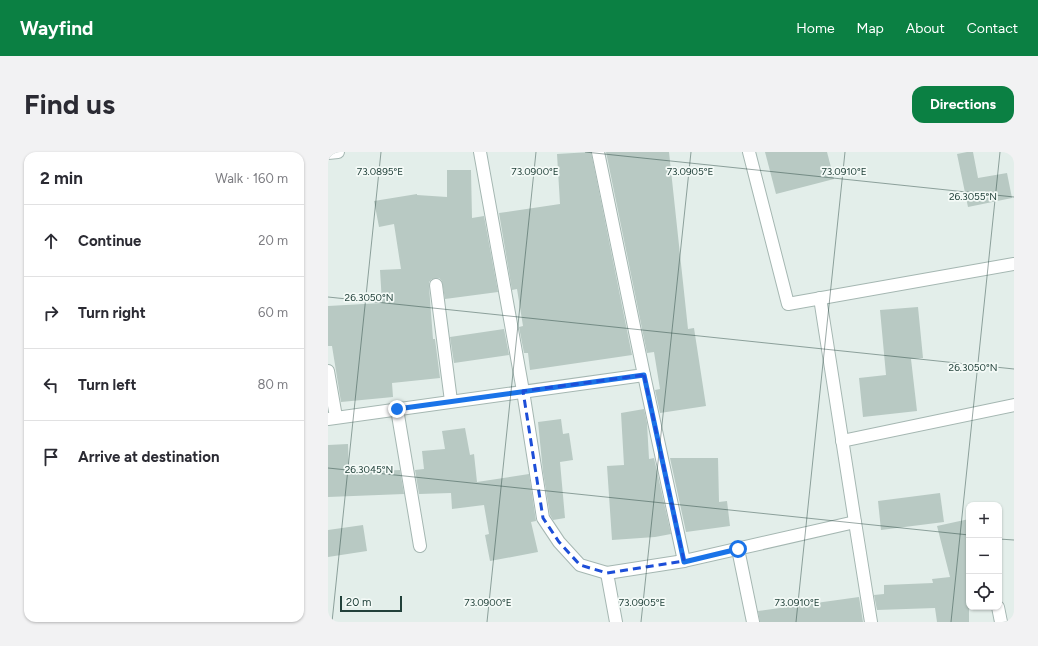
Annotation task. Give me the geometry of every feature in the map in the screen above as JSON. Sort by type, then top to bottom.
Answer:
[{"type":"street","points":[[328,154],[338,152]]},
{"type":"street","points":[[480,152],[523,391],[543,518],[559,542],[580,565],[607,573],[684,562],[855,522]]},
{"type":"street","points":[[598,152],[684,562]]},
{"type":"street","points":[[749,152],[788,304],[1014,264]]},
{"type":"street","points":[[436,284],[451,401]]},
{"type":"street","points":[[820,298],[871,622]]},
{"type":"street","points":[[328,371],[332,418],[644,375]]},
{"type":"street","points":[[842,441],[1014,406]]},
{"type":"street","points":[[397,409],[420,546]]},
{"type":"street","points":[[738,549],[753,622]]},
{"type":"street","points":[[607,573],[616,622]]},
{"type":"street","points":[[998,610],[1000,622]]},
{"type":"highlighted area","points":[[644,375],[684,561],[607,573],[580,565],[559,542],[543,518],[523,391]]},
{"type":"building","points":[[591,152],[632,355],[530,370],[528,353],[524,353],[519,327],[523,326],[517,289],[512,290],[499,213],[560,204],[557,154]]},
{"type":"building","points":[[606,152],[669,152],[688,329],[694,328],[706,406],[660,413],[655,390],[660,389],[654,352],[647,353]]},
{"type":"building","points":[[765,152],[827,152],[834,179],[776,194]]},
{"type":"building","points":[[973,152],[978,178],[1007,173],[1012,198],[968,207],[957,154]]},
{"type":"building","points":[[447,170],[471,170],[472,218],[484,216],[498,292],[445,299],[442,281],[439,278],[432,279],[429,282],[429,286],[433,339],[435,339],[440,378],[392,383],[393,397],[341,402],[332,346],[328,346],[328,306],[382,303],[380,270],[401,269],[394,224],[379,227],[374,201],[417,194],[447,197]]},
{"type":"building","points":[[918,307],[923,358],[911,359],[917,411],[863,417],[859,378],[886,375],[880,310]]},
{"type":"building","points":[[504,329],[509,355],[454,363],[450,337]]},
{"type":"building","points":[[644,409],[647,423],[649,459],[654,458],[671,534],[655,537],[612,540],[607,466],[624,465],[621,413]]},
{"type":"building","points":[[561,419],[563,434],[569,433],[573,460],[560,462],[565,518],[553,520],[550,515],[543,472],[538,422]]},
{"type":"building","points":[[465,428],[470,455],[474,454],[477,482],[529,474],[536,521],[531,522],[538,552],[490,561],[485,535],[489,534],[484,505],[452,509],[451,493],[419,494],[415,470],[424,469],[422,451],[445,449],[442,431]]},
{"type":"building","points":[[348,444],[349,472],[400,470],[404,494],[328,497],[328,445]]},
{"type":"building","points":[[670,458],[718,458],[719,502],[727,501],[730,526],[686,532]]},
{"type":"building","points":[[940,493],[944,522],[881,530],[878,501]]},
{"type":"building","points":[[966,520],[966,610],[969,610],[969,622],[937,622],[935,608],[877,610],[874,595],[884,594],[884,585],[933,583],[932,579],[950,577],[937,526]]},
{"type":"building","points":[[363,525],[367,551],[328,557],[328,530]]},
{"type":"building","points":[[859,597],[863,622],[760,622],[758,611]]},
{"type":"route","points":[[397,409],[644,375],[684,562],[738,549]]}]
